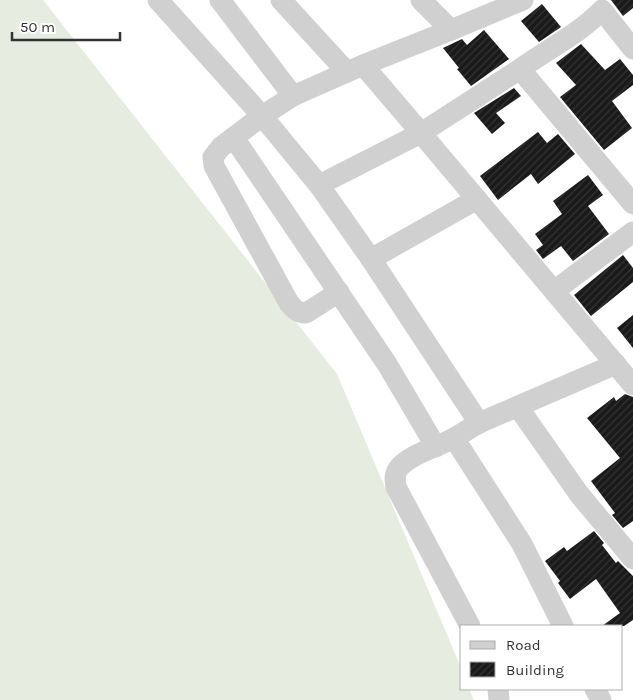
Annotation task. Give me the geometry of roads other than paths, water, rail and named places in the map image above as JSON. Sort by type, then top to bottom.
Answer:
[{"type":"street","points":[[158,0],[262,116],[319,185],[371,259],[479,423]]},
{"type":"street","points":[[220,0],[293,96]]},
{"type":"street","points":[[281,0],[355,68],[421,133],[633,385]]},
{"type":"street","points":[[421,0],[451,30]]},
{"type":"street","points":[[339,292],[306,313],[300,313],[295,310],[289,303],[213,162],[216,153],[262,116],[293,96],[355,68],[523,0]]},
{"type":"street","points":[[319,185],[421,133],[549,48],[581,30],[602,3],[633,49]]},
{"type":"street","points":[[520,68],[633,204]]},
{"type":"street","points":[[234,138],[387,364],[522,544],[562,625]]},
{"type":"street","points":[[371,259],[477,199]]},
{"type":"street","points":[[554,291],[633,232]]},
{"type":"street","points":[[469,625],[396,487],[395,474],[398,468],[406,461],[479,423],[616,364]]},
{"type":"street","points":[[518,407],[579,494],[633,559]]}]
